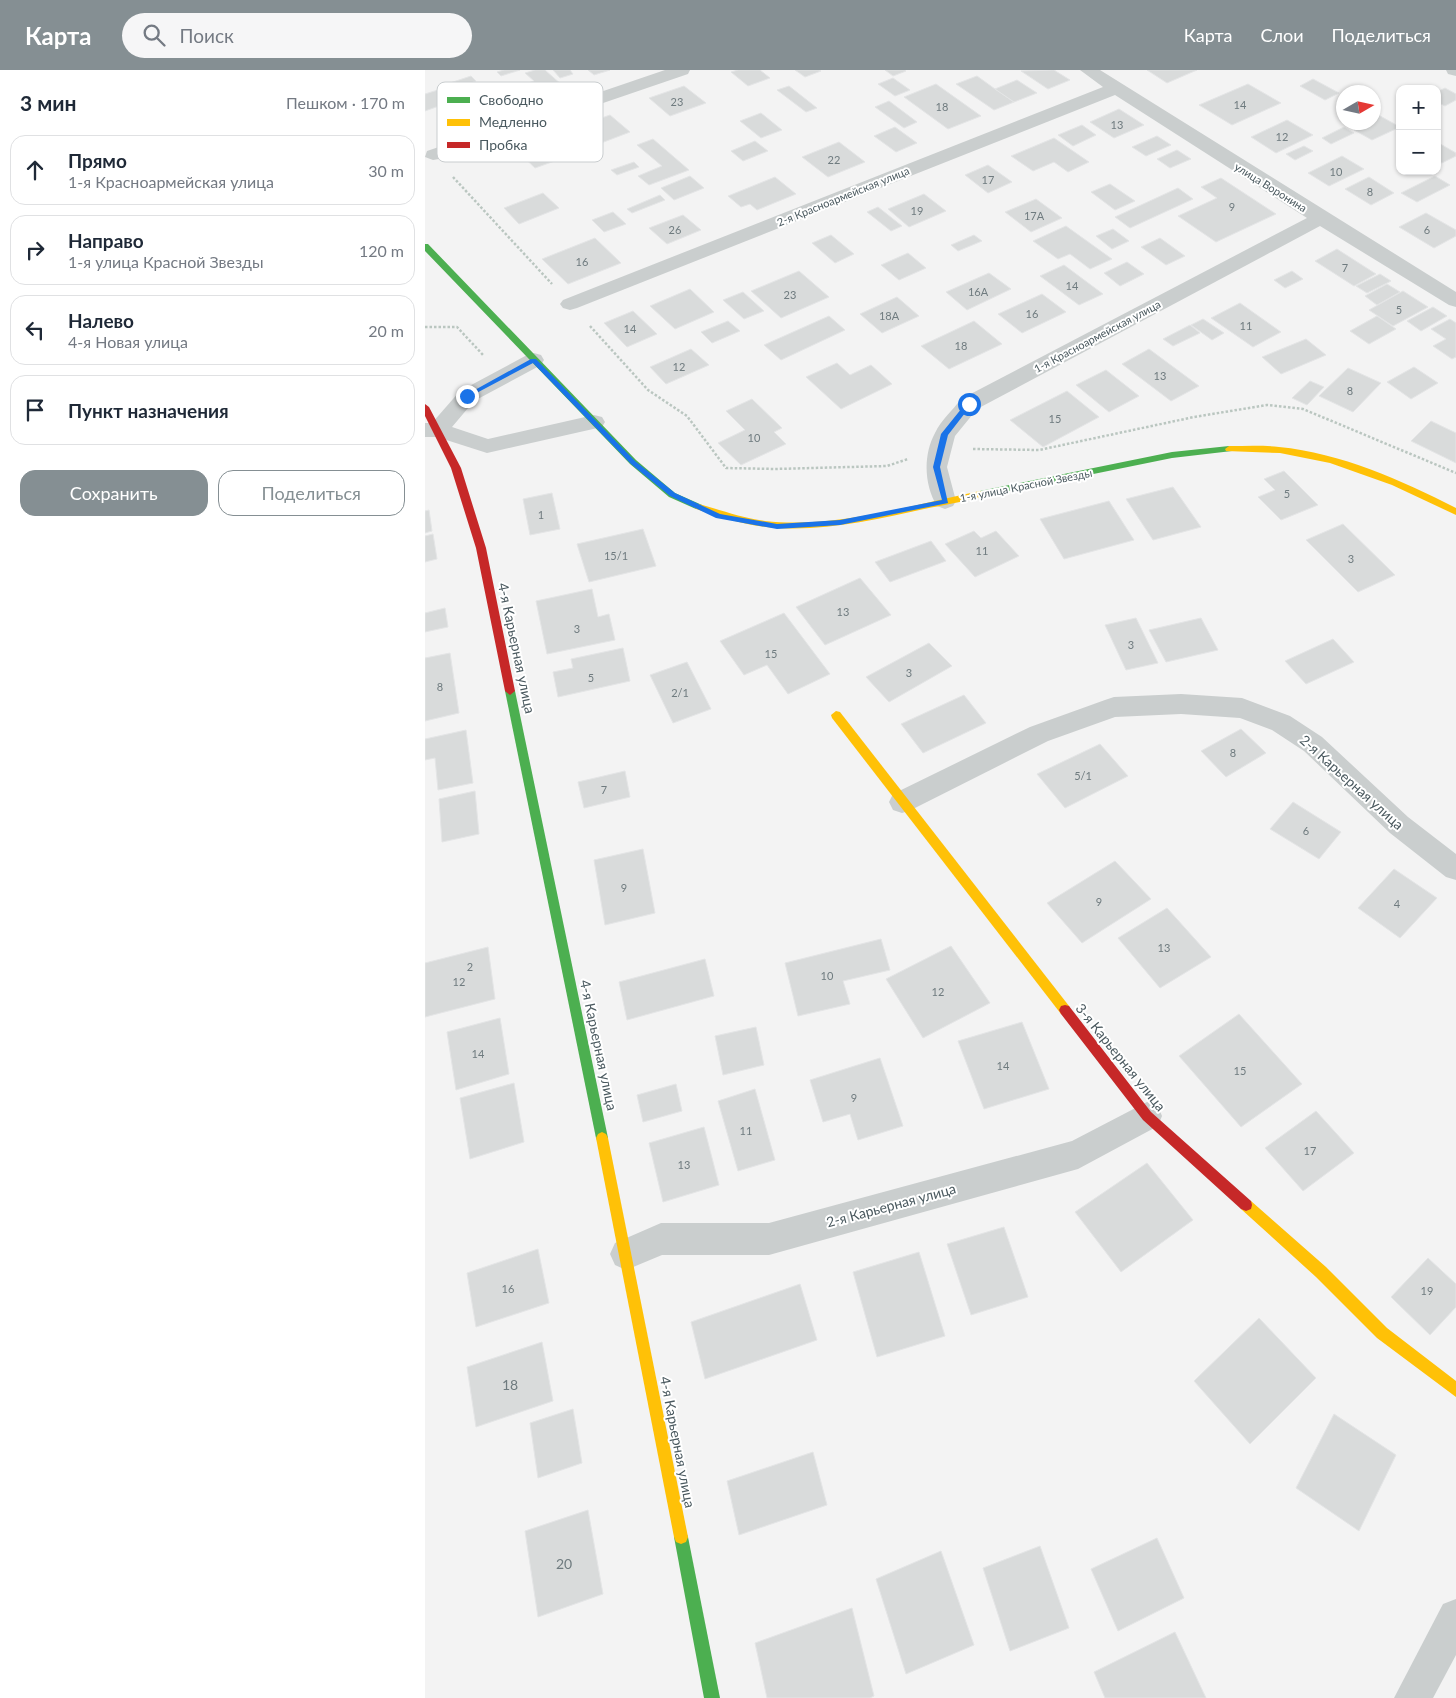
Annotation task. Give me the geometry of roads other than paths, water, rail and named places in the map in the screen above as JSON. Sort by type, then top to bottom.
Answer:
[{"type":"street","points":[[603,97],[682,70]]},
{"type":"street","name":"улица Воронина","points":[[1089,70],[1321,218],[1453,295]]},
{"type":"street","name":"2-я Красноармейская улица","points":[[570,304],[1116,88]]},
{"type":"street","points":[[433,155],[437,154]]},
{"type":"street","name":"1-я Красноармейская улица","points":[[945,501],[936,467],[945,434],[969,404],[1321,218]]},
{"type":"street","name":"1-я улица Красной Звезды","points":[[425,246],[633,462],[672,494],[718,516],[777,526],[831,523],[1172,455],[1230,449],[1286,450],[1352,466],[1416,491],[1456,512]]},
{"type":"street","points":[[534,360],[467,396],[432,430],[487,446],[594,422]]},
{"type":"street","name":"4-я Карьерная улица","points":[[425,407],[432,430],[456,468],[481,548],[626,1254],[712,1698]]},
{"type":"street","name":"2-я Карьерная улица","points":[[902,802],[1039,734],[1114,707],[1181,704],[1242,708],[1281,723],[1313,744],[1399,825],[1456,869]]},
{"type":"street","name":"3-я Карьерная улица","points":[[836,715],[1147,1116],[1321,1272],[1382,1333],[1456,1390]]},
{"type":"street","name":"2-я Карьерная улица","points":[[626,1254],[661,1239],[769,1239],[1078,1154],[1147,1116]]},
{"type":"street","points":[[1413,1698],[1456,1617]]}]
